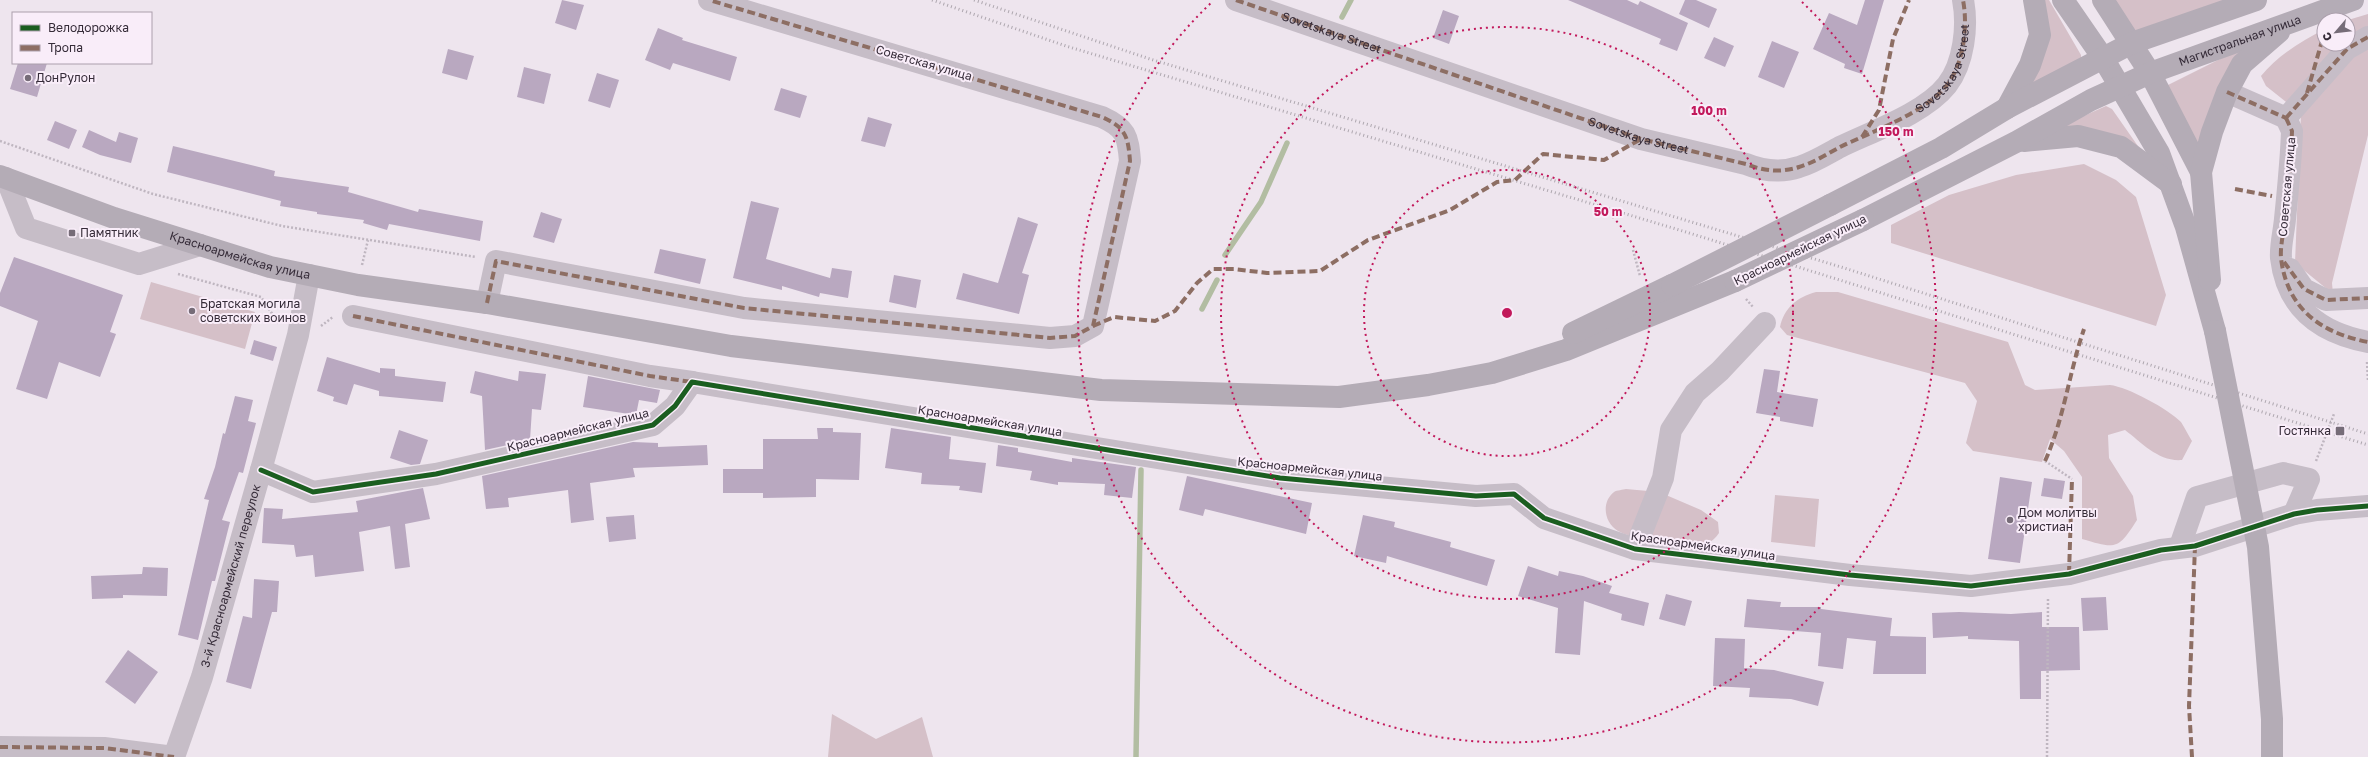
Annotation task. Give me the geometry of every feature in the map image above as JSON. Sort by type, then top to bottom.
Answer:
[{"type":"main road","points":[[2007,108],[2030,65],[2040,35],[2034,0]]},
{"type":"main road","points":[[2063,0],[2104,58],[2158,153],[2186,227],[2214,331],[2258,547],[2272,719],[2272,757]]},
{"type":"main road","points":[[2103,0],[2150,73],[2201,172]]},
{"type":"main road","points":[[2132,43],[2256,0]]},
{"type":"main road","name":"Магистральная улица","points":[[2150,73],[2353,0]]},
{"type":"main road","points":[[2214,331],[2201,172],[2212,132],[2227,92],[2242,64],[2289,23]]},
{"type":"main road","name":"Красноармейская улица","points":[[1243,394],[1393,380],[1490,359],[1534,347],[1573,333],[1672,285],[1941,148],[2007,108],[2132,43]]},
{"type":"main road","name":"Красноармейская улица","points":[[3,177],[114,218],[270,267],[358,285],[487,303],[739,346],[1101,390],[1339,397],[1428,385],[1492,373],[1566,350],[1735,281],[1863,220],[2016,142],[2120,86],[2150,73]]},
{"type":"main road","points":[[2016,142],[2078,136],[2121,146],[2171,184]]},
{"type":"street","name":"Советская улица","points":[[496,260],[744,308],[1050,338],[1075,336],[1092,326],[1130,161],[1129,142],[1119,125],[1102,117],[709,0]]},
{"type":"street","name":"Sovetskaya Street","points":[[1236,0],[1641,138],[1746,164],[1761,170],[1778,171],[1800,167],[1900,118],[1934,98],[1955,72],[1961,53],[1965,26],[1963,0]]},
{"type":"street","points":[[2227,92],[2286,118],[2347,49],[2368,37]]},
{"type":"street","name":"Советская улица","points":[[2286,118],[2292,131],[2281,258],[2291,291],[2306,315],[2326,329],[2352,339],[2367,350]]},
{"type":"street","points":[[3,177],[26,228],[139,264],[200,245]]},
{"type":"street","points":[[2281,258],[2304,289],[2326,300],[2368,298]]},
{"type":"street","points":[[487,303],[496,260]]},
{"type":"street","name":"3-й Красноармейский переулок","points":[[174,757],[202,677],[261,470],[298,335],[309,275]]},
{"type":"street","name":"Красноармейская улица","points":[[353,316],[650,376],[1280,478],[1476,496],[1514,494],[1544,518],[1635,549],[1850,575],[1970,586],[2048,577],[2069,574],[2180,546],[2194,546],[2294,514],[2368,506]]},
{"type":"street","points":[[1635,549],[1663,478],[1671,430],[1695,392],[1720,372],[1765,322]]},
{"type":"street","name":"Красноармейская улица","points":[[261,470],[313,492],[436,474],[653,425],[675,406],[692,382]]},
{"type":"street","points":[[2180,546],[2197,497],[2283,473],[2310,479],[2294,514]]},
{"type":"street","points":[[0,747],[104,748],[128,754],[174,757]]},
{"type":"path","points":[[0,141],[152,194],[282,226],[496,260]]},
{"type":"path","points":[[358,285],[368,240]]},
{"type":"path","points":[[1634,250],[1640,276]]},
{"type":"path","points":[[177,274],[261,297],[280,326]]},
{"type":"path","points":[[2367,350],[2368,381]]},
{"type":"path","points":[[2310,479],[2334,414]]},
{"type":"path","points":[[2045,461],[2072,479]]},
{"type":"path","points":[[2047,757],[2048,577]]},
{"type":"shaded area","points":[[2041,0],[2049,0],[2081,55],[2081,60],[2025,93]]},
{"type":"shaded area","points":[[2110,0],[2229,0],[2136,32]]},
{"type":"shaded area","points":[[2368,14],[2368,31],[2356,38],[2356,18]]},
{"type":"shaded area","points":[[2316,34],[2316,52],[2339,52],[2290,105],[2266,86],[2261,76],[2274,62]]},
{"type":"shaded area","points":[[2252,43],[2199,150],[2166,86]]},
{"type":"shaded area","points":[[2368,45],[2368,135],[2332,283],[2333,294],[2295,263],[2301,114],[2357,51]]},
{"type":"shaded area","points":[[2106,106],[2112,109],[2140,149],[2050,131]]},
{"type":"shaded area","points":[[2084,164],[2116,180],[2136,197],[2166,295],[2156,326],[1891,243],[1891,225],[1949,195],[2016,175]]},
{"type":"shaded area","points":[[151,282],[255,312],[245,349],[140,319]]},
{"type":"shaded area","points":[[1816,292],[1838,292],[2008,342],[2025,385],[2035,390],[2110,385],[2127,390],[2147,399],[2175,417],[2181,422],[2192,441],[2182,460],[2174,460],[2151,451],[2125,430],[2108,435],[2109,458],[2133,496],[2137,520],[2125,537],[2120,542],[2115,544],[2102,544],[2082,539],[2082,477],[2064,451],[2050,439],[2042,462],[1973,451],[1966,443],[1977,401],[1965,383],[1787,335],[1780,327],[1788,309],[1797,300]]},
{"type":"shaded area","points":[[1626,489],[1659,492],[1701,510],[1718,522],[1719,533],[1708,544],[1693,548],[1677,547],[1624,534],[1618,531],[1610,523],[1607,518],[1606,507],[1607,501],[1614,492]]},
{"type":"shaded area","points":[[1775,495],[1819,499],[1815,547],[1771,542]]},
{"type":"shaded area","points":[[832,714],[876,739],[922,717],[933,757],[828,757]]},
{"type":"building","points":[[562,0],[584,5],[576,30],[555,23]]},
{"type":"building","points":[[1568,0],[1627,0],[1638,5],[1640,1],[1688,23],[1677,51],[1659,44],[1661,39]]},
{"type":"building","points":[[1685,0],[1696,0],[1717,9],[1709,28],[1679,14]]},
{"type":"building","points":[[1865,0],[1884,0],[1862,74],[1844,68],[1845,64],[1813,49],[1829,13],[1857,25]]},
{"type":"building","points":[[1443,10],[1459,16],[1449,44],[1433,38]]},
{"type":"building","points":[[658,28],[683,38],[682,40],[737,57],[730,81],[673,63],[670,70],[645,60]]},
{"type":"building","points":[[1714,37],[1734,46],[1725,67],[1704,58]]},
{"type":"building","points":[[1772,41],[1799,52],[1784,88],[1758,77]]},
{"type":"building","points":[[448,49],[474,56],[467,80],[442,73]]},
{"type":"building","points":[[18,64],[47,64],[37,97],[10,89]]},
{"type":"building","points":[[524,67],[551,74],[544,104],[517,97]]},
{"type":"building","points":[[597,73],[619,80],[610,108],[588,101]]},
{"type":"building","points":[[781,88],[807,96],[800,118],[774,110]]},
{"type":"building","points":[[868,117],[892,124],[885,147],[861,141]]},
{"type":"building","points":[[55,121],[77,130],[69,149],[47,140]]},
{"type":"building","points":[[89,130],[116,142],[119,132],[138,138],[131,163],[100,155],[82,147]]},
{"type":"building","points":[[173,146],[275,171],[274,176],[349,187],[348,192],[418,212],[419,209],[483,221],[480,241],[389,224],[387,230],[363,223],[364,220],[317,214],[317,212],[280,206],[281,201],[167,172]]},
{"type":"building","points":[[751,201],[779,208],[766,259],[830,278],[832,268],[852,271],[848,298],[820,293],[819,297],[782,286],[782,290],[733,278]]},
{"type":"building","points":[[541,212],[562,219],[554,243],[533,237]]},
{"type":"building","points":[[1018,217],[1038,224],[1022,273],[1029,275],[1019,314],[956,299],[963,273],[998,283]]},
{"type":"building","points":[[660,249],[706,259],[700,284],[654,273]]},
{"type":"building","points":[[14,257],[123,295],[110,332],[116,334],[100,377],[59,362],[47,399],[16,389],[38,321],[0,306],[0,293]]},
{"type":"building","points":[[894,275],[921,280],[916,308],[889,302]]},
{"type":"building","points":[[254,340],[277,347],[273,361],[250,354]]},
{"type":"building","points":[[327,357],[380,373],[380,368],[395,369],[395,376],[446,382],[443,402],[379,396],[379,391],[354,384],[347,405],[333,401],[334,397],[317,391]]},
{"type":"building","points":[[1764,369],[1780,371],[1777,392],[1818,399],[1813,427],[1780,421],[1780,417],[1756,413]]},
{"type":"building","points":[[475,371],[518,381],[519,371],[546,374],[541,410],[532,409],[530,440],[485,450],[482,396],[470,393]]},
{"type":"building","points":[[588,376],[660,390],[657,403],[639,400],[636,415],[583,407]]},
{"type":"building","points":[[235,396],[253,400],[248,421],[256,423],[243,473],[239,472],[222,520],[230,522],[215,581],[212,581],[198,640],[178,635],[209,500],[204,499],[215,467],[223,433],[225,434]]},
{"type":"building","points":[[817,428],[833,428],[833,432],[861,433],[859,480],[816,479],[816,497],[763,498],[763,493],[723,493],[723,469],[763,469],[763,439],[818,439]]},
{"type":"building","points":[[891,428],[951,437],[949,459],[986,463],[982,493],[959,490],[960,486],[921,484],[922,473],[885,468]]},
{"type":"building","points":[[399,430],[428,440],[420,464],[411,465],[390,458]]},
{"type":"building","points":[[633,442],[658,443],[658,447],[707,445],[708,465],[633,468],[635,477],[590,483],[594,520],[571,523],[568,490],[508,498],[509,507],[486,509],[482,476]]},
{"type":"building","points":[[998,445],[1018,448],[1018,452],[1072,462],[1072,458],[1136,467],[1132,498],[1104,495],[1105,484],[1058,482],[1058,485],[1030,480],[1032,471],[996,466]]},
{"type":"building","points":[[1187,476],[1312,503],[1306,534],[1205,509],[1203,516],[1179,510]]},
{"type":"building","name":"Дом молитвы христиан","points":[[2000,477],[2032,482],[2020,563],[1988,559]]},
{"type":"building","points":[[2044,478],[2065,481],[2062,499],[2041,496]]},
{"type":"building","points":[[423,488],[430,519],[405,524],[410,567],[395,569],[390,526],[359,532],[364,571],[315,577],[313,555],[296,557],[294,545],[262,543],[264,508],[283,509],[282,519],[358,512],[356,501]]},
{"type":"building","points":[[634,515],[636,539],[609,542],[606,517]]},
{"type":"building","points":[[1363,515],[1395,522],[1394,527],[1451,542],[1450,547],[1495,560],[1487,586],[1387,556],[1386,563],[1354,556]]},
{"type":"building","points":[[1528,566],[1558,576],[1559,571],[1583,576],[1612,586],[1609,593],[1649,603],[1644,626],[1621,620],[1622,614],[1584,601],[1580,655],[1555,653],[1558,608],[1518,596]]},
{"type":"building","points":[[143,567],[168,568],[167,596],[123,595],[123,598],[92,599],[91,576],[142,574]]},
{"type":"building","points":[[254,579],[279,581],[277,612],[272,612],[251,689],[226,682],[243,616],[252,618]]},
{"type":"building","points":[[1666,594],[1692,601],[1685,626],[1659,619]]},
{"type":"building","points":[[2106,597],[2108,630],[2083,631],[2081,598]]},
{"type":"building","points":[[1747,599],[1781,602],[1780,607],[1821,607],[1821,609],[1892,618],[1890,636],[1926,637],[1926,674],[1873,674],[1876,641],[1847,638],[1843,669],[1818,666],[1821,633],[1744,627]]},
{"type":"building","points":[[1959,612],[2011,614],[2042,612],[2042,627],[2079,627],[2080,670],[2041,671],[2041,699],[2020,699],[2019,641],[1968,639],[1968,636],[1933,638],[1932,613]]},
{"type":"building","points":[[1715,638],[1745,639],[1744,668],[1774,670],[1824,682],[1818,706],[1791,699],[1749,697],[1750,688],[1713,686]]},
{"type":"building","points":[[128,650],[158,672],[135,704],[105,682]]},
{"type":"waterway","points":[[1342,17],[1351,0]]},
{"type":"waterway","points":[[1225,255],[1261,202],[1287,143]]},
{"type":"waterway","points":[[1202,309],[1217,280]]},
{"type":"waterway","points":[[1136,757],[1141,470]]},
{"type":"railway","points":[[932,0],[1066,46],[1686,232],[2368,445]]},
{"type":"railway","points":[[974,0],[1150,59],[1841,267],[2368,434]]},
{"type":"marked path","points":[[487,303],[496,261],[744,308],[1050,338],[1075,336],[1093,326],[1130,161],[1127,139],[1121,129],[1102,117],[709,0]]},
{"type":"marked path","points":[[1236,0],[1641,139],[1759,168],[1779,171],[1792,169],[1815,161],[1840,147],[1912,113],[1937,95],[1947,85],[1953,76],[1961,55],[1965,33],[1963,0]]},
{"type":"marked path","points":[[1862,137],[1879,110],[1893,39],[1909,0]]},
{"type":"marked path","points":[[2286,118],[2347,49],[2368,37]]},
{"type":"marked path","points":[[2307,93],[2319,52]]},
{"type":"marked path","points":[[2227,92],[2286,118]]},
{"type":"marked path","points":[[2286,118],[2292,131],[2281,249],[2281,258],[2285,276],[2299,305],[2309,316],[2321,325],[2335,332],[2368,342]]},
{"type":"marked path","points":[[1093,326],[1114,317],[1155,321],[1175,311],[1197,283],[1213,269],[1234,269],[1267,273],[1320,271],[1368,240],[1450,210],[1497,182],[1515,180],[1543,154],[1604,160],[1641,139]]},
{"type":"marked path","points":[[2235,189],[2272,196]]},
{"type":"marked path","points":[[2284,262],[2304,289],[2326,300],[2368,298]]},
{"type":"marked path","points":[[353,316],[650,376],[692,382]]},
{"type":"marked path","points":[[2045,461],[2057,429],[2084,329]]},
{"type":"marked path","points":[[2069,574],[2072,479]]},
{"type":"marked path","points":[[2192,757],[2189,706],[2195,546]]},
{"type":"marked path","points":[[0,747],[104,748],[174,757]]},
{"type":"cycle path","points":[[261,470],[313,492],[436,474],[653,425],[675,406],[692,382],[1280,478],[1476,496],[1514,494],[1544,518],[1635,549],[1850,575],[1971,586],[2069,574],[2161,550],[2195,546],[2294,514],[2317,510],[2368,506]]},
{"type":"place","name":"ДонРулон","points":[[28,78]]},
{"type":"place","name":"Памятник","points":[[72,233]]},
{"type":"place","name":"Братская могила советских воинов","points":[[192,311]]},
{"type":"place","name":"Гостянка","points":[[2340,431]]},
{"type":"place","name":"Дом молитвы христиан","points":[[2010,520]]}]
